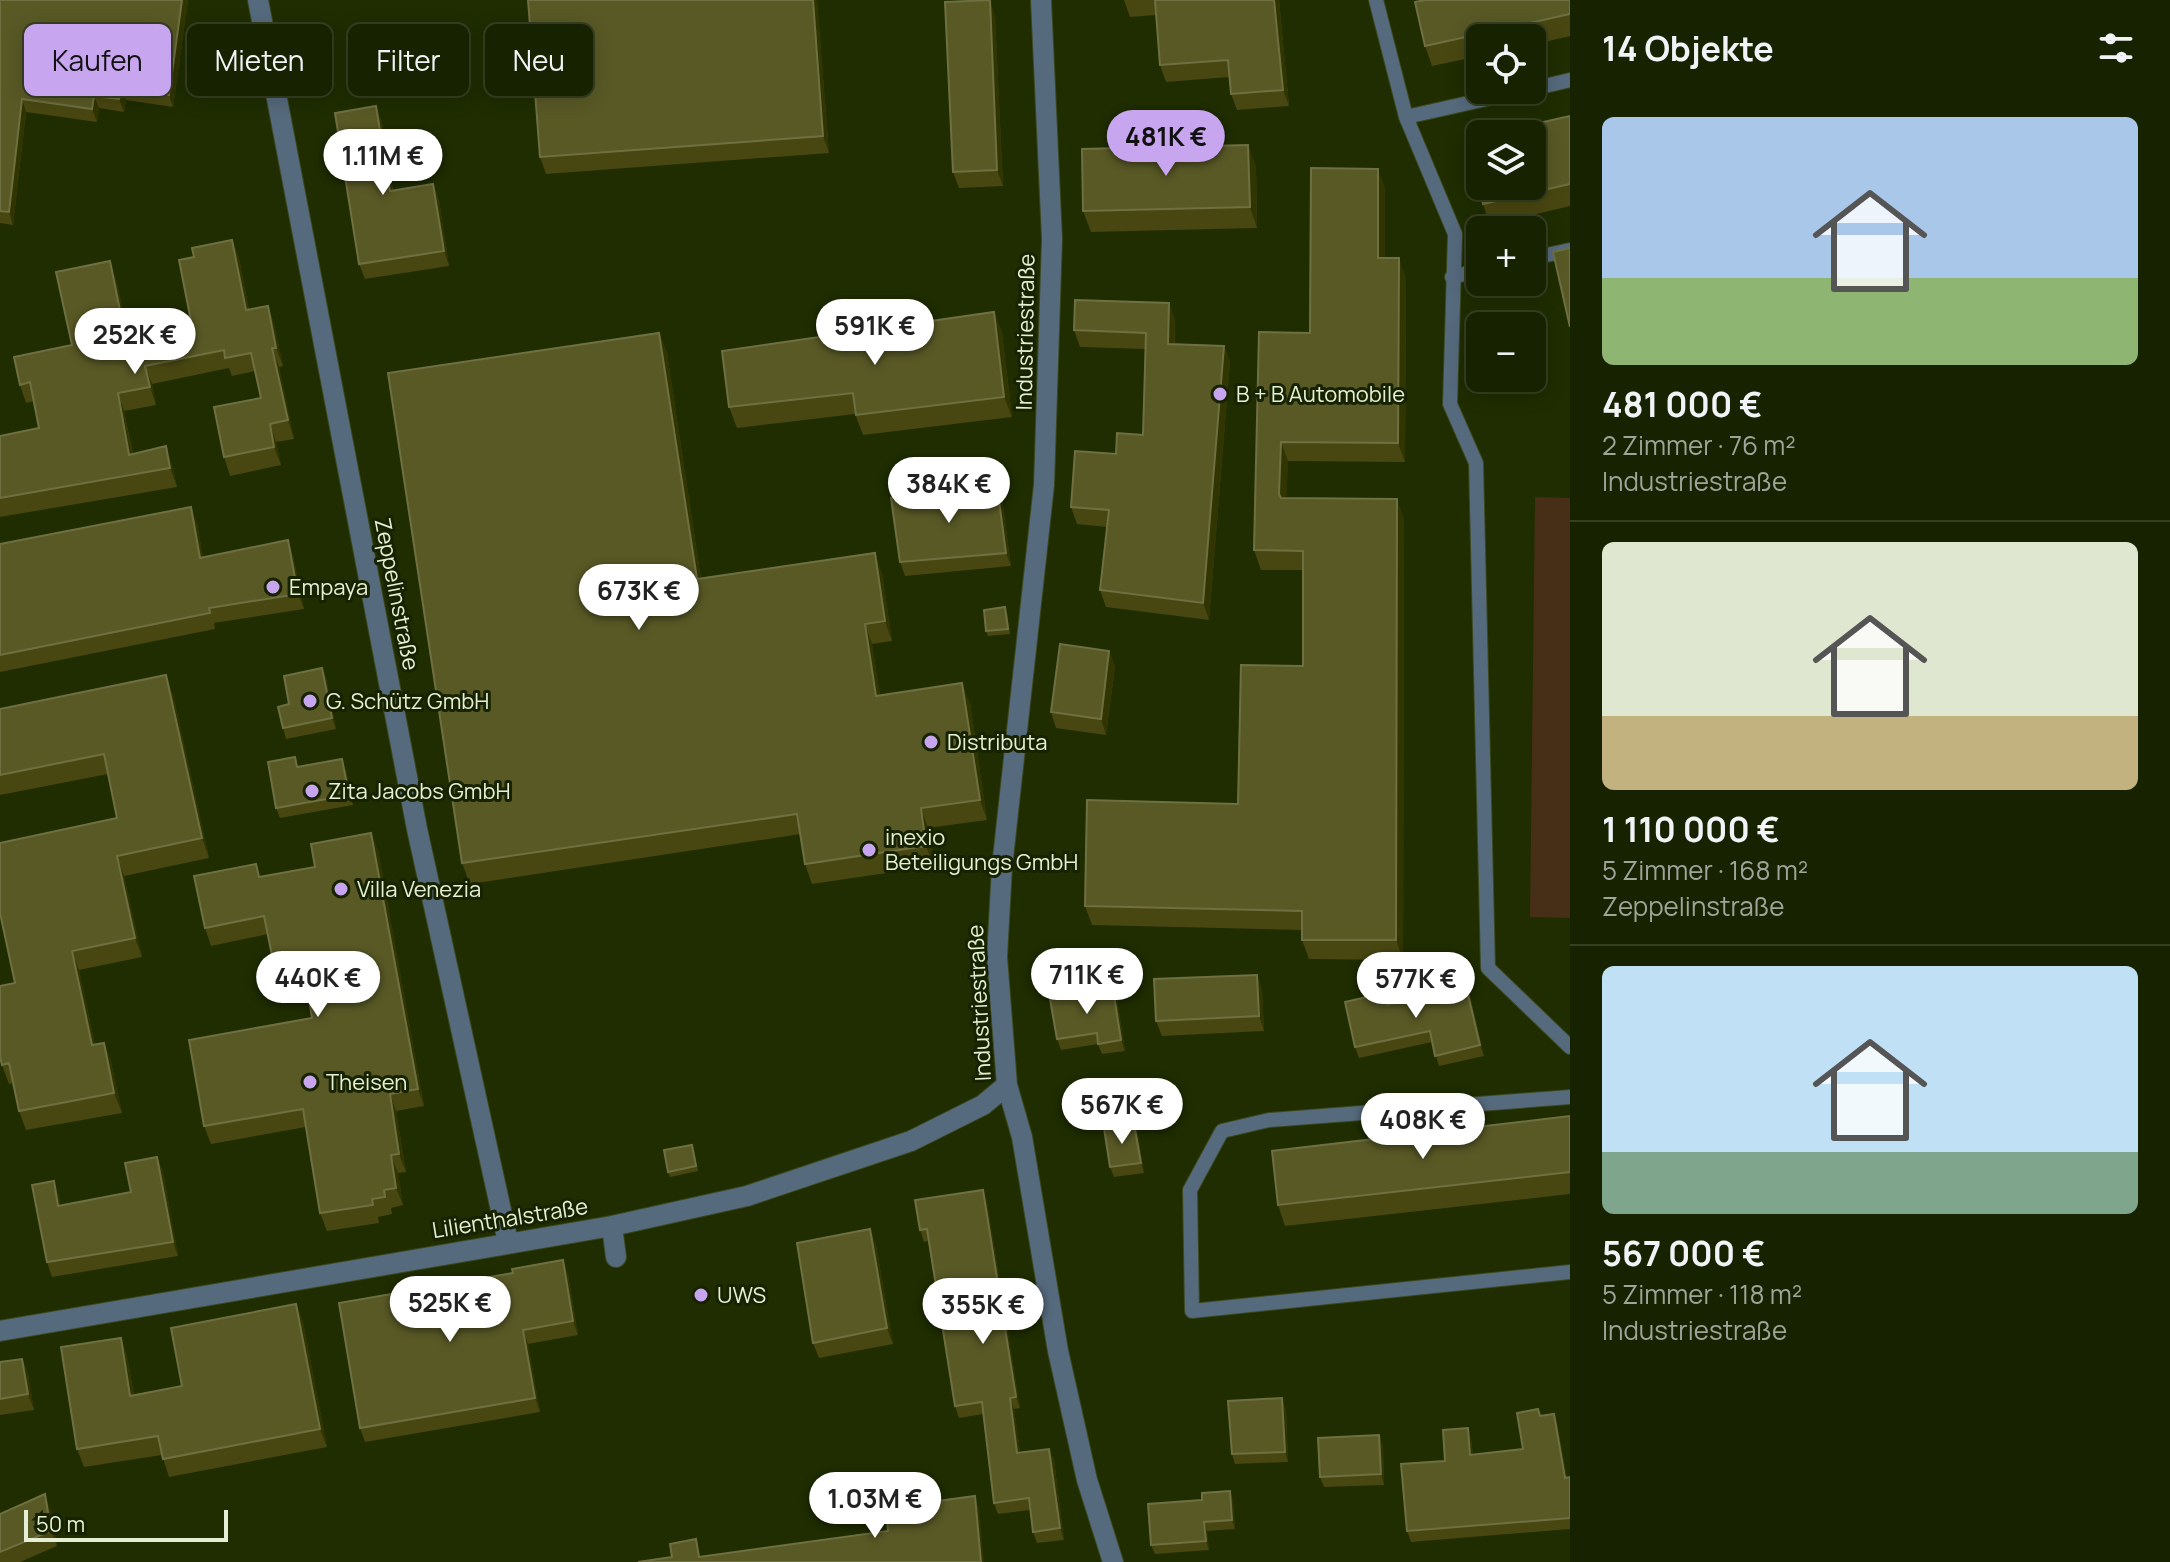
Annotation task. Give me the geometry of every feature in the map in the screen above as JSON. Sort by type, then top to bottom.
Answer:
[{"type":"street","name":"Zeppelinstraße","points":[[258,0],[417,829],[508,1242]]},
{"type":"street","name":"Industriestraße","points":[[1041,0],[1049,127],[1049,370],[1034,601],[999,901],[997,957],[1007,1085],[1022,1137],[1058,1351],[1087,1480],[1113,1562]]},
{"type":"street","name":"Lilienthalstraße","points":[[0,1331],[612,1226],[747,1196],[850,1164],[911,1141],[983,1105],[1007,1085]]},
{"type":"street","points":[[612,1226],[616,1257]]},
{"type":"lane","points":[[1376,0],[1406,117],[1455,234],[1450,404],[1476,463],[1488,968],[1570,1047]]},
{"type":"lane","points":[[1546,85],[1570,80]]},
{"type":"lane","points":[[1406,117],[1466,103]]},
{"type":"lane","points":[[1546,255],[1570,250]]},
{"type":"lane","points":[[1452,277],[1466,274]]},
{"type":"lane","points":[[1570,1097],[1269,1120],[1222,1131],[1190,1190],[1192,1311],[1570,1272]]},
{"type":"shaded area","points":[[1535,497],[1570,498],[1570,918],[1530,917]]},
{"type":"building","points":[[0,0],[182,0],[171,80],[171,24],[24,24],[24,96],[94,96],[92,109],[22,99],[9,212],[0,211]]},
{"type":"building","points":[[528,0],[813,0],[823,136],[540,157],[535,96],[593,96],[593,24],[530,24]]},
{"type":"building","points":[[990,0],[997,170],[953,172],[945,2]]},
{"type":"building","points":[[1155,0],[1274,0],[1283,90],[1231,94],[1228,60],[1160,65]]},
{"type":"building","points":[[1570,0],[1570,14],[1525,24],[1466,24],[1466,37],[1425,46],[1415,2]]},
{"type":"building","points":[[376,106],[390,191],[433,184],[444,251],[359,264],[335,113]]},
{"type":"building","points":[[1570,116],[1570,184],[1546,190],[1546,121]]},
{"type":"building","points":[[1248,145],[1250,207],[1083,211],[1082,149]]},
{"type":"building","points":[[1311,168],[1378,169],[1378,258],[1399,258],[1398,443],[1281,442],[1279,494],[1281,498],[1397,499],[1396,940],[1302,940],[1302,911],[1085,906],[1087,800],[1238,804],[1241,665],[1303,666],[1303,551],[1254,550],[1259,332],[1310,333]]},
{"type":"building","points":[[232,240],[246,310],[268,306],[276,348],[272,348],[288,420],[270,424],[274,447],[224,457],[214,407],[261,398],[251,353],[225,358],[224,350],[145,366],[150,387],[118,393],[129,455],[166,446],[170,468],[0,498],[0,436],[39,428],[30,382],[20,385],[14,357],[72,345],[56,272],[110,261],[125,335],[191,321],[179,260],[194,257],[192,248]]},
{"type":"building","points":[[1570,248],[1570,327],[1553,252]]},
{"type":"building","points":[[1075,300],[1169,303],[1168,344],[1224,346],[1203,603],[1100,590],[1109,510],[1071,507],[1075,451],[1116,454],[1117,433],[1143,435],[1146,333],[1074,330]]},
{"type":"building","points":[[994,312],[1004,397],[856,415],[853,393],[729,407],[722,351]]},
{"type":"building","points":[[659,333],[697,579],[875,553],[885,621],[865,624],[876,696],[962,683],[980,800],[921,808],[926,846],[805,864],[797,814],[462,863],[388,373]]},
{"type":"building","points":[[997,486],[1006,553],[900,562],[891,498]]},
{"type":"building","points":[[191,507],[200,558],[288,540],[298,594],[209,608],[210,613],[0,655],[0,544]]},
{"type":"building","points":[[1005,607],[1008,629],[986,631],[984,610]]},
{"type":"building","points":[[1060,644],[1109,651],[1101,719],[1051,712]]},
{"type":"building","name":"G. Schütz GmbH","points":[[322,668],[332,718],[283,728],[278,707],[289,704],[284,676]]},
{"type":"building","points":[[166,675],[202,838],[117,856],[135,938],[72,951],[92,1045],[104,1043],[114,1093],[19,1111],[9,1063],[2,1065],[0,1057],[0,986],[15,983],[0,913],[0,843],[117,818],[104,754],[0,775],[0,709]]},
{"type":"building","name":"Zita Jacobs GmbH","points":[[295,757],[297,767],[342,759],[349,795],[276,808],[268,762]]},
{"type":"building","points":[[371,833],[418,1089],[390,1094],[399,1154],[391,1155],[396,1188],[384,1190],[385,1197],[372,1199],[373,1205],[320,1213],[303,1109],[204,1126],[189,1040],[312,1018],[305,975],[277,980],[264,916],[205,928],[194,876],[256,864],[259,877],[315,867],[311,844]]},
{"type":"building","points":[[1257,975],[1259,1016],[1156,1021],[1154,979]]},
{"type":"building","points":[[1466,986],[1480,1045],[1435,1056],[1430,1031],[1355,1047],[1345,1002],[1384,993],[1387,1005]]},
{"type":"building","points":[[1113,989],[1121,1040],[1098,1044],[1097,1033],[1057,1039],[1050,999]]},
{"type":"building","points":[[1570,1116],[1570,1172],[1278,1205],[1272,1151]]},
{"type":"building","points":[[1134,1124],[1141,1163],[1110,1167],[1104,1128]]},
{"type":"building","points":[[692,1145],[696,1166],[668,1172],[664,1150]]},
{"type":"building","points":[[157,1157],[173,1242],[47,1262],[32,1185],[54,1181],[58,1206],[131,1192],[125,1163]]},
{"type":"building","points":[[983,1190],[1016,1397],[1010,1398],[1017,1453],[1049,1449],[1060,1528],[1033,1532],[1029,1498],[994,1503],[982,1402],[955,1406],[927,1229],[920,1230],[915,1200]]},
{"type":"building","points":[[870,1229],[887,1328],[813,1343],[797,1243]]},
{"type":"building","points":[[563,1260],[573,1321],[523,1330],[535,1398],[360,1428],[339,1303],[513,1273],[512,1269]]},
{"type":"building","points":[[296,1304],[320,1429],[163,1459],[158,1436],[77,1449],[61,1347],[121,1338],[130,1396],[182,1386],[171,1328]]},
{"type":"building","points":[[22,1359],[28,1394],[0,1399],[0,1362]]},
{"type":"building","points":[[1282,1398],[1285,1452],[1232,1454],[1228,1401]]},
{"type":"building","points":[[1538,1409],[1540,1416],[1554,1414],[1565,1478],[1570,1477],[1570,1518],[1407,1531],[1401,1464],[1445,1461],[1443,1430],[1468,1428],[1470,1455],[1523,1449],[1517,1413]]},
{"type":"building","points":[[1379,1435],[1381,1474],[1320,1477],[1318,1438]]},
{"type":"building","points":[[1230,1491],[1232,1520],[1204,1522],[1206,1541],[1151,1545],[1148,1504],[1202,1500],[1202,1493]]},
{"type":"building","points":[[45,1494],[51,1531],[0,1552],[0,1514]]},
{"type":"building","points":[[975,1496],[981,1562],[638,1562],[672,1557],[670,1544],[696,1539],[699,1557],[888,1531],[886,1508]]},
{"type":"place","name":"B + B Automobile","points":[[1220,394]]},
{"type":"place","name":"Empaya","points":[[273,587]]},
{"type":"place","name":"G. Schütz GmbH","points":[[310,701]]},
{"type":"place","name":"Distributa","points":[[931,742]]},
{"type":"place","name":"Zita Jacobs GmbH","points":[[312,791]]},
{"type":"place","name":"inexio Beteiligungs GmbH","points":[[869,850]]},
{"type":"place","name":"Villa Venezia","points":[[341,889]]},
{"type":"place","name":"Theisen","points":[[310,1082]]},
{"type":"place","name":"UWS","points":[[701,1295]]}]
